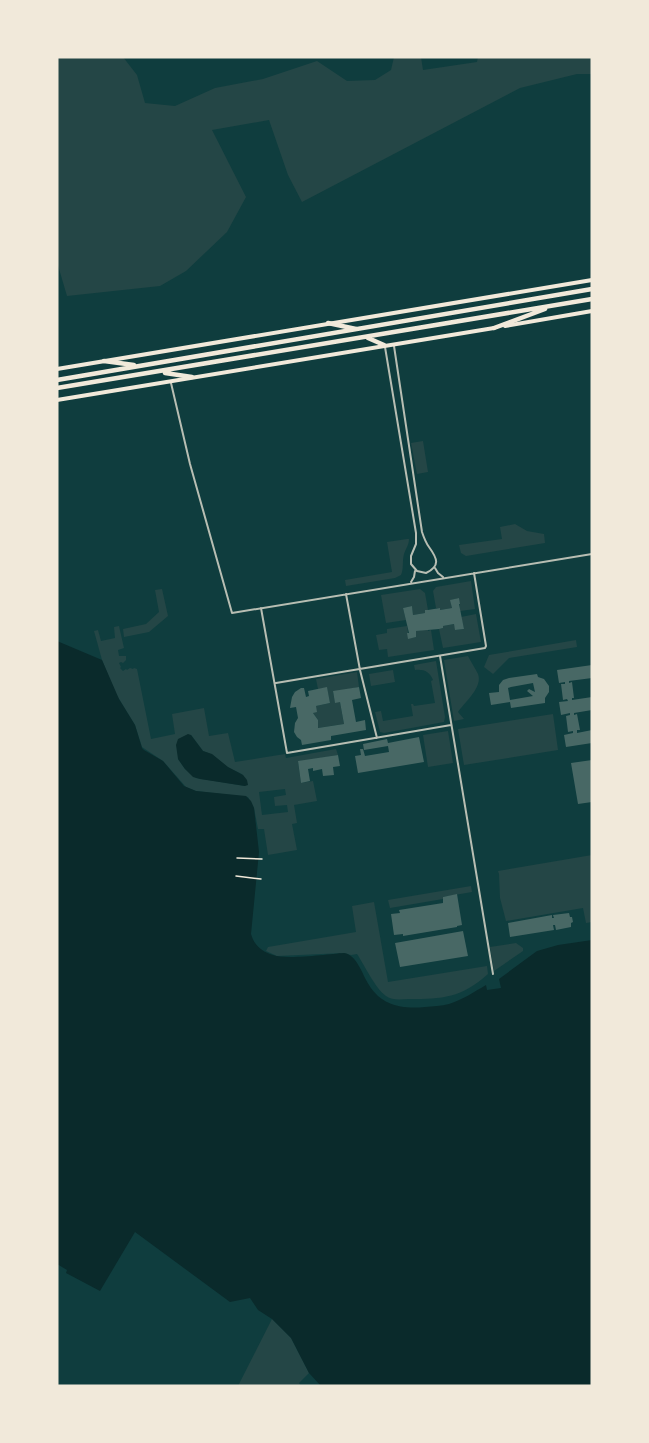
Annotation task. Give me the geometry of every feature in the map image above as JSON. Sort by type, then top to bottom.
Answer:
[{"type":"highway","points":[[57,380],[592,290]]},
{"type":"highway","points":[[57,388],[592,299]]},
{"type":"highway","points":[[494,328],[556,305]]},
{"type":"highway","points":[[328,323],[359,329]]},
{"type":"highway","points":[[366,338],[384,345]]},
{"type":"highway","points":[[104,361],[140,366]]},
{"type":"highway","points":[[160,372],[192,377]]},
{"type":"main road","points":[[57,369],[592,280]]},
{"type":"main road","points":[[57,400],[592,311]]},
{"type":"street","points":[[384,345],[416,533],[416,547],[411,564],[415,570],[426,573],[435,566],[436,556],[428,546],[422,532],[393,343]]},
{"type":"street","points":[[171,381],[190,464],[232,613],[592,554]]},
{"type":"street","points":[[435,566],[440,575],[449,577]]},
{"type":"street","points":[[405,585],[413,580],[415,570]]},
{"type":"street","points":[[275,683],[486,647],[474,573]]},
{"type":"street","points":[[346,594],[360,670],[377,738]]},
{"type":"street","points":[[261,608],[287,753],[451,725]]},
{"type":"street","points":[[440,656],[493,974]]},
{"type":"path","points":[[237,858],[262,859]]},
{"type":"path","points":[[236,876],[261,879]]},
{"type":"shaded area","points":[[57,57],[123,57],[137,75],[145,103],[175,106],[215,88],[263,79],[317,61],[347,81],[375,80],[391,70],[394,57],[421,57],[423,70],[477,62],[478,57],[592,57],[592,74],[577,74],[520,88],[302,202],[288,175],[269,120],[212,130],[246,197],[227,232],[186,271],[160,286],[67,296],[57,262]]},
{"type":"shaded area","points":[[423,441],[428,472],[417,474],[411,443]]},
{"type":"shaded area","points":[[515,524],[527,531],[544,534],[545,543],[466,556],[461,553],[459,545],[502,539],[500,527]]},
{"type":"shaded area","points":[[409,539],[401,575],[346,586],[345,580],[392,572],[387,542]]},
{"type":"shaded area","points":[[471,581],[475,609],[460,611],[459,598],[451,600],[452,608],[440,610],[436,608],[433,591],[436,587]]},
{"type":"shaded area","points":[[162,589],[168,616],[149,632],[124,637],[123,629],[146,624],[159,612],[155,590]]},
{"type":"shaded area","points":[[420,589],[425,593],[428,610],[425,610],[425,613],[413,615],[412,606],[403,608],[406,620],[386,623],[381,595]]},
{"type":"shaded area","points":[[476,614],[481,642],[443,648],[439,629],[454,624],[456,630],[464,629],[461,617]]},
{"type":"shaded area","points":[[119,626],[124,648],[118,650],[119,656],[126,656],[123,663],[119,663],[120,668],[123,671],[130,668],[137,669],[151,739],[175,734],[172,714],[204,708],[209,736],[228,733],[235,762],[285,754],[286,758],[336,749],[338,755],[298,762],[301,783],[313,781],[317,801],[294,805],[297,823],[292,824],[297,850],[268,855],[264,829],[258,829],[254,808],[248,797],[196,791],[186,787],[163,761],[142,747],[135,725],[116,694],[102,660],[94,631],[98,630],[101,641],[115,638],[114,627]],"holes":[[[191,735],[203,751],[243,775],[245,786],[196,778],[185,769],[178,759]],[[285,789],[286,795],[274,797],[275,806],[287,805],[288,812],[262,815],[259,792]]]},
{"type":"shaded area","points":[[407,626],[409,638],[416,637],[416,631],[431,630],[434,650],[388,657],[387,649],[379,650],[376,635],[387,633],[387,629]]},
{"type":"shaded area","points":[[576,640],[577,647],[509,658],[493,674],[484,667],[489,655]]},
{"type":"shaded area","points":[[57,641],[102,660],[119,699],[135,725],[142,748],[163,761],[184,786],[196,791],[246,796],[251,801],[254,808],[259,852],[251,934],[256,945],[265,952],[288,957],[349,954],[380,998],[393,1005],[417,1007],[449,1004],[486,985],[487,990],[501,988],[499,979],[537,951],[592,940],[592,1386],[321,1386],[309,1373],[291,1338],[272,1319],[258,1310],[250,1298],[230,1302],[135,1232],[100,1291],[66,1273],[67,1270],[57,1264]]},
{"type":"shaded area","points":[[468,656],[478,674],[478,684],[458,712],[464,719],[454,721],[444,660]]},
{"type":"shaded area","points":[[436,661],[444,722],[380,732],[375,712],[381,711],[383,721],[413,716],[411,704],[414,706],[435,703],[432,677],[426,672],[415,670],[414,665]]},
{"type":"shaded area","points":[[393,670],[395,682],[371,686],[369,674]]},
{"type":"shaded area","points":[[357,672],[359,687],[333,692],[335,702],[340,702],[344,724],[318,728],[318,720],[313,713],[316,706],[330,703],[327,688],[318,689],[316,679]]},
{"type":"shaded area","points":[[553,714],[558,750],[464,765],[458,729]]},
{"type":"shaded area","points":[[448,731],[453,763],[428,767],[423,735]]},
{"type":"shaded area","points":[[188,734],[203,751],[212,754],[243,775],[248,785],[193,777],[178,759],[176,745],[178,739]]},
{"type":"shaded area","points":[[592,855],[592,922],[586,923],[583,908],[506,921],[500,898],[498,871]]},
{"type":"shaded area","points":[[471,886],[472,892],[390,908],[388,900]]},
{"type":"shaded area","points":[[374,902],[388,982],[487,966],[488,974],[469,988],[451,996],[395,999],[389,998],[378,988],[357,954],[277,956],[266,951],[268,947],[356,932],[352,906]]},
{"type":"shaded area","points":[[516,943],[523,948],[523,951],[494,971],[490,947]]},
{"type":"shaded area","points":[[272,1319],[291,1338],[309,1373],[299,1383],[301,1386],[238,1386]]},
{"type":"building","points":[[459,598],[464,629],[455,630],[454,624],[439,629],[416,631],[416,637],[408,639],[407,633],[409,633],[403,608],[412,606],[413,615],[425,613],[425,610],[452,608],[450,600]]},
{"type":"building","points":[[592,665],[592,678],[569,681],[569,683],[572,682],[574,698],[572,700],[592,697],[592,710],[574,713],[574,715],[577,714],[580,730],[577,730],[577,733],[592,730],[592,743],[566,747],[564,735],[573,733],[573,731],[568,732],[566,716],[570,713],[561,715],[559,702],[568,701],[563,700],[561,684],[565,682],[559,683],[557,670]]},
{"type":"building","points":[[537,674],[549,686],[545,703],[511,708],[510,702],[491,705],[489,693],[499,692],[499,685],[503,680]],"holes":[[[533,683],[535,692],[529,689],[527,691],[533,696],[510,700],[508,688]]]},
{"type":"building","points":[[327,687],[330,703],[316,706],[317,712],[313,713],[318,720],[318,728],[344,724],[340,702],[335,703],[333,691],[359,687],[361,698],[352,700],[356,722],[365,720],[366,730],[331,736],[331,740],[302,745],[294,732],[298,718],[296,707],[290,708],[292,697],[301,688],[304,688],[306,697],[309,696],[308,691]]},
{"type":"building","points":[[419,737],[424,762],[358,773],[355,756],[361,755],[360,749],[363,749],[365,756],[389,752],[388,746],[364,750],[363,744],[387,739],[388,743]]},
{"type":"building","points":[[338,755],[340,766],[333,767],[334,775],[323,776],[322,769],[313,771],[313,768],[308,769],[310,781],[301,783],[298,761]]},
{"type":"building","points":[[592,760],[592,802],[578,804],[571,763]]},
{"type":"building","points":[[457,894],[462,925],[403,936],[403,934],[394,935],[391,914],[400,913],[399,910],[443,903],[443,897]]},
{"type":"building","points":[[569,913],[573,922],[571,927],[556,930],[553,925],[554,930],[510,937],[508,923],[552,915],[554,918],[553,915]]},
{"type":"building","points":[[463,931],[468,956],[400,967],[395,943]]}]
